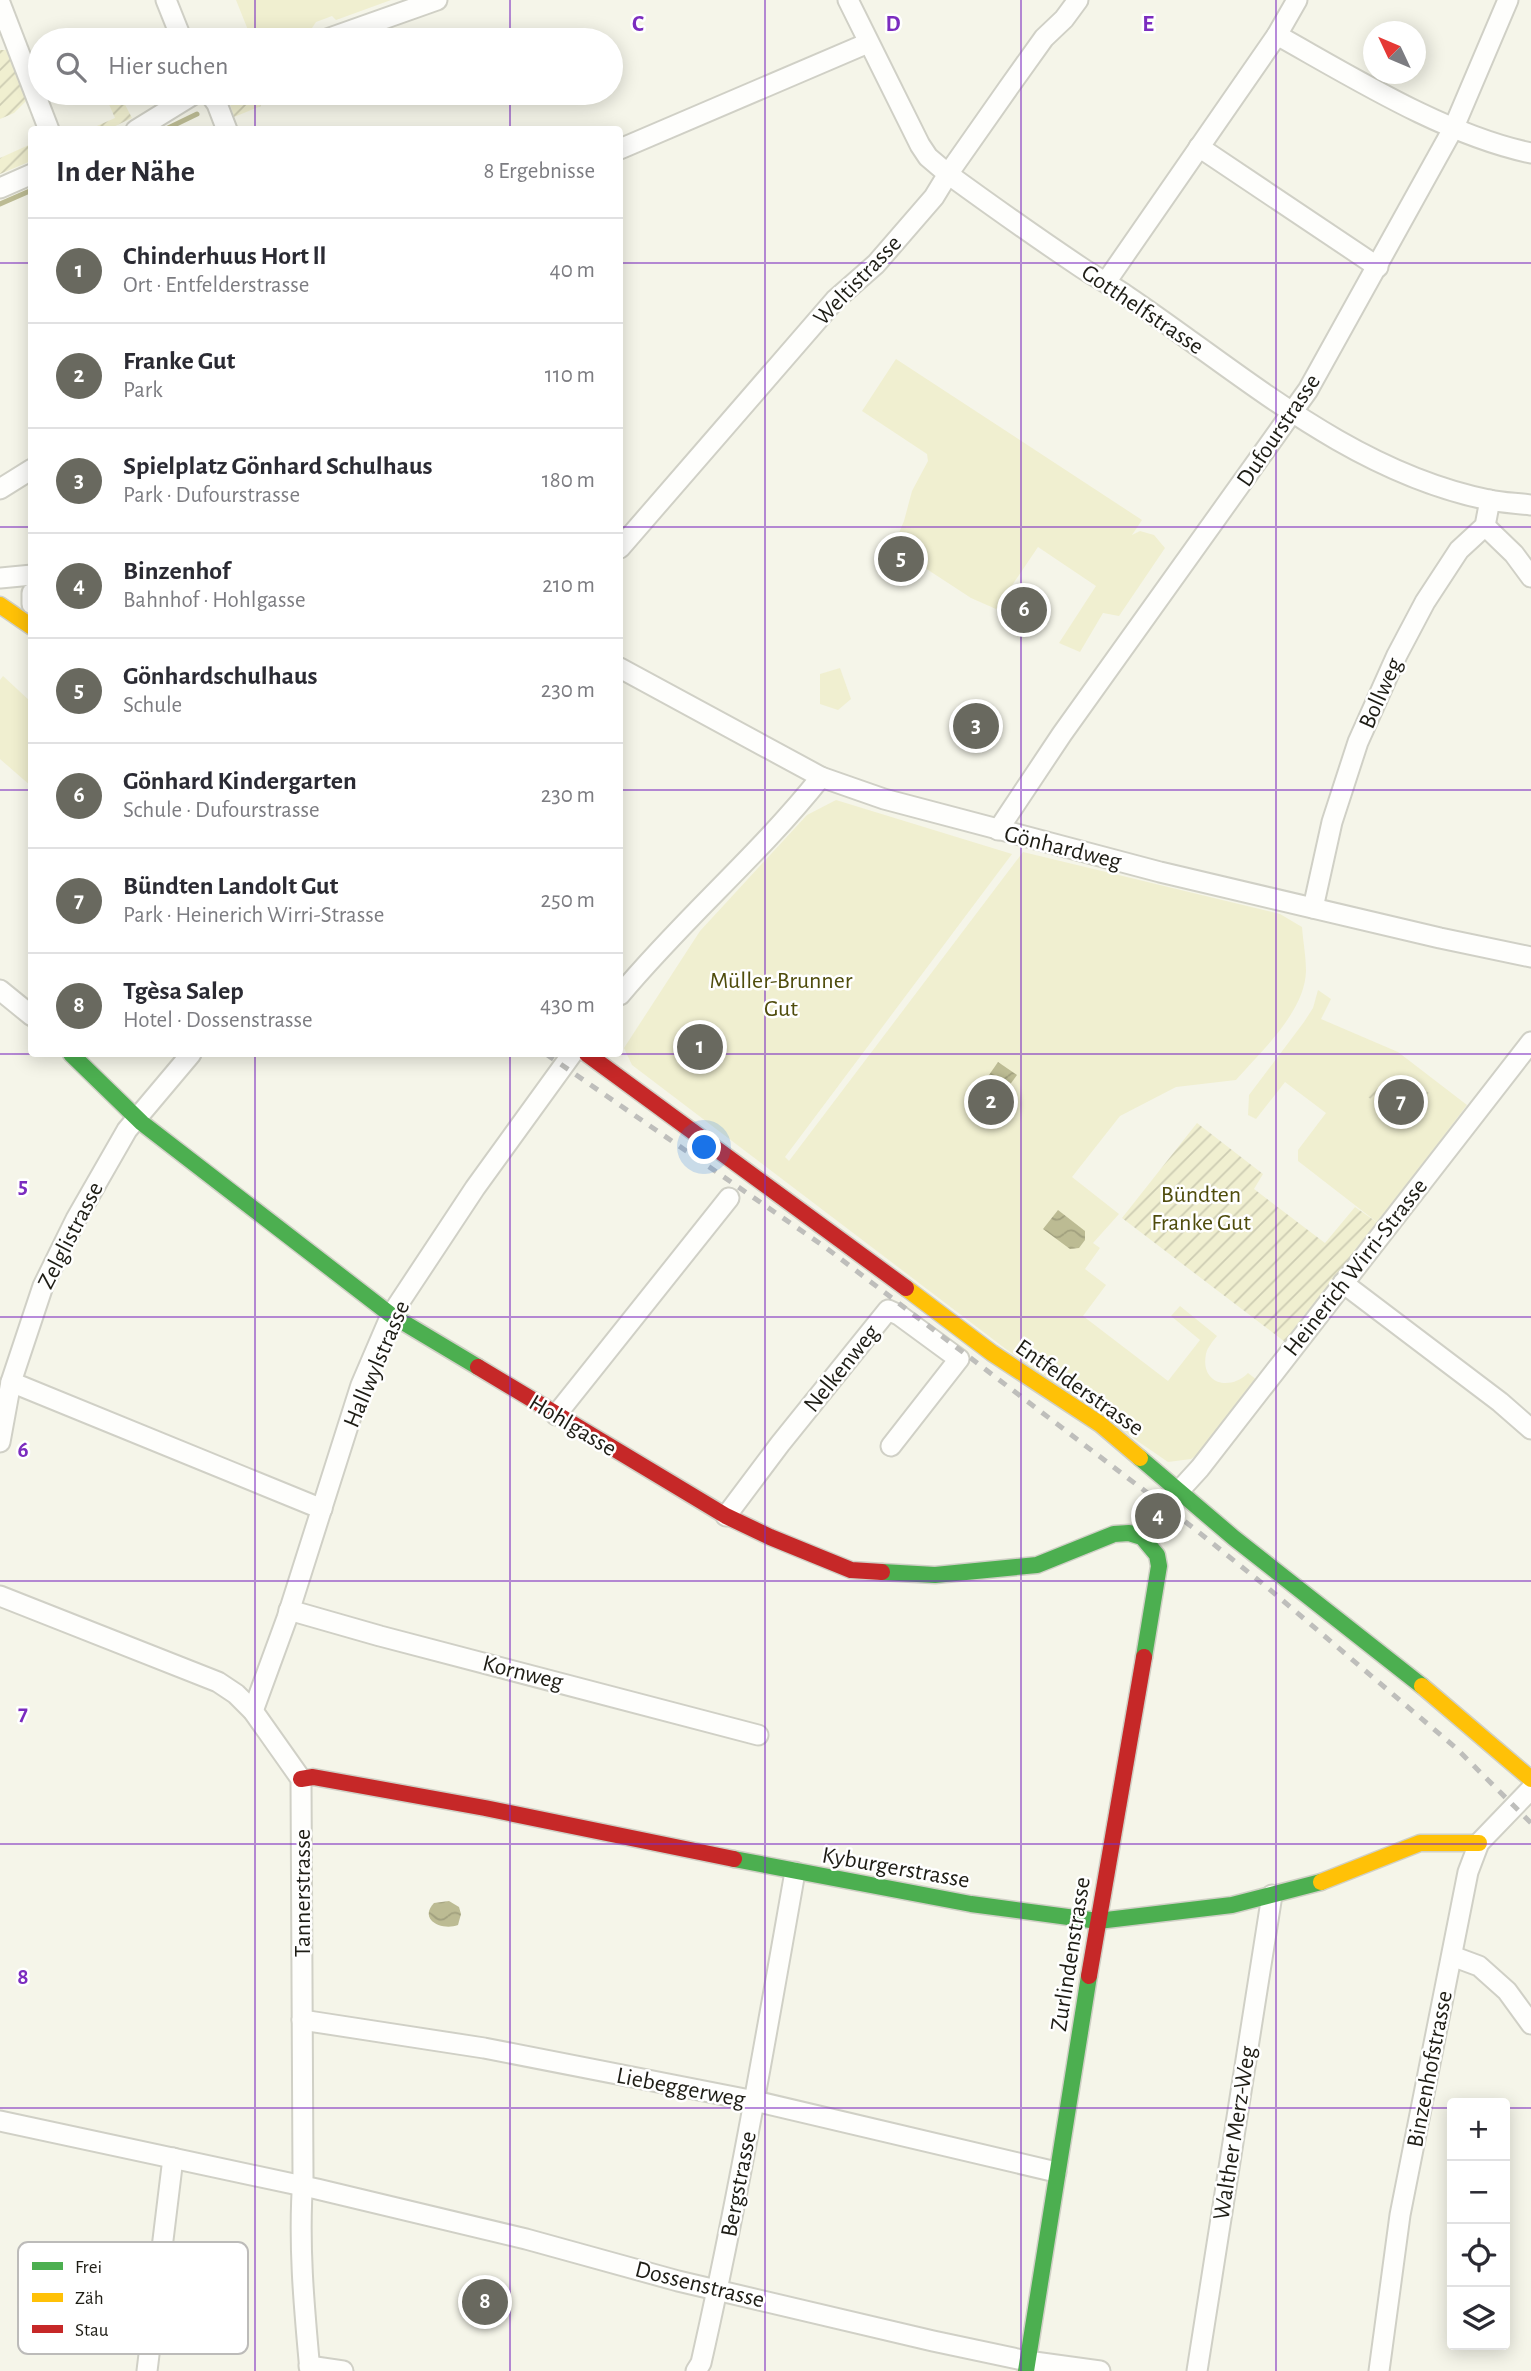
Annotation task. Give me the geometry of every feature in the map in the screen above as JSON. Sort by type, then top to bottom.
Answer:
[{"type":"street","points":[[166,0],[177,28]]},
{"type":"street","points":[[358,28],[437,0]]},
{"type":"street","name":"Gotthelfstrasse","points":[[848,0],[920,145],[928,157],[947,174],[1293,413],[1352,448],[1420,480],[1490,500],[1531,505]]},
{"type":"street","name":"Weltistrasse","points":[[623,545],[835,300],[876,264],[926,207],[1044,38],[1064,19],[1078,0]]},
{"type":"street","points":[[1106,282],[1277,34],[1297,0]]},
{"type":"street","name":"Dufourstrasse","points":[[998,830],[1117,656],[1293,413],[1378,267],[1454,127],[1508,0]]},
{"type":"street","points":[[0,3],[28,76]]},
{"type":"street","points":[[1277,34],[1354,78],[1454,127],[1531,153]]},
{"type":"street","points":[[623,148],[868,43]]},
{"type":"street","points":[[39,105],[47,126]]},
{"type":"street","points":[[142,126],[176,105]]},
{"type":"street","points":[[217,105],[225,126]]},
{"type":"street","points":[[1199,147],[1378,267]]},
{"type":"street","points":[[0,188],[28,176]]},
{"type":"street","points":[[0,489],[28,472]]},
{"type":"street","points":[[1490,500],[1485,526],[1514,554],[1531,577]]},
{"type":"street","name":"Bollweg","points":[[1313,908],[1332,822],[1358,742],[1397,655],[1449,564],[1459,550],[1485,526]]},
{"type":"street","points":[[0,578],[28,575]]},
{"type":"street","points":[[0,605],[28,624]]},
{"type":"street","name":"Gönhardweg","points":[[623,670],[821,777],[884,799],[1313,908],[1531,957]]},
{"type":"street","points":[[623,991],[650,958],[802,801],[821,777]]},
{"type":"street","points":[[0,990],[28,1013]]},
{"type":"street","name":"Heinerich Wirri-Strasse","points":[[1179,1491],[1200,1468],[1531,1042]]},
{"type":"street","name":"Hohlgasse","points":[[74,1057],[135,1117],[391,1315],[726,1516],[770,1537],[852,1570],[935,1575],[1037,1565],[1114,1534],[1129,1533],[1142,1537],[1152,1547]]},
{"type":"street","name":"Zelglistrasse","points":[[0,1441],[11,1382],[43,1286],[76,1219],[135,1117],[188,1057]]},
{"type":"street","name":"Hallwylstrasse","points":[[253,1711],[289,1610],[361,1385],[391,1315],[475,1188],[570,1057]]},
{"type":"street","name":"Entfelderstrasse","points":[[591,1057],[850,1244],[992,1353],[1100,1424],[1234,1538],[1442,1702],[1531,1779]]},
{"type":"street","points":[[556,1415],[729,1198]]},
{"type":"street","points":[[1343,1283],[1500,1402],[1531,1429]]},
{"type":"street","name":"Nelkenweg","points":[[726,1516],[779,1444],[888,1310],[899,1315],[959,1359],[891,1446]]},
{"type":"street","points":[[11,1382],[322,1509]]},
{"type":"street","name":"Zurlindenstrasse","points":[[1027,2366],[1056,2172],[1080,2046],[1098,1921],[1157,1586],[1159,1566],[1152,1547]]},
{"type":"street","points":[[0,1596],[218,1682],[236,1694],[253,1711],[301,1779]]},
{"type":"street","name":"Kornweg","points":[[289,1610],[758,1735]]},
{"type":"street","name":"Kyburgerstrasse","points":[[301,1779],[313,1777],[485,1808],[795,1872],[971,1904],[1098,1921],[1232,1905],[1329,1880],[1420,1843],[1479,1843]]},
{"type":"street","name":"Tannerstrasse","points":[[301,1779],[303,2303],[310,2369]]},
{"type":"street","name":"Binzenhofstrasse","points":[[1379,2371],[1400,2215],[1468,1872],[1479,1843],[1531,1789]]},
{"type":"street","name":"Bergstrasse","points":[[696,2371],[701,2362],[718,2290],[755,2101],[795,1872]]},
{"type":"street","name":"Walther Merz-Weg","points":[[1196,2371],[1272,1895]]},
{"type":"street","points":[[1452,1956],[1479,1966],[1507,1991],[1531,2024]]},
{"type":"street","name":"Liebeggerweg","points":[[302,2020],[484,2048],[755,2101],[1056,2172]]},
{"type":"street","name":"Dossenstrasse","points":[[0,2121],[302,2186],[526,2239],[718,2290],[1027,2366],[1100,2371]]},
{"type":"street","points":[[163,2242],[173,2158]]},
{"type":"street","points":[[310,2369],[342,2371]]},
{"type":"green space","points":[[236,0],[391,0],[336,20],[332,16],[316,22],[312,28],[247,28]]},
{"type":"green space","points":[[0,50],[7,50],[26,101],[14,113],[0,119]]},
{"type":"green space","points":[[109,105],[125,105],[132,118],[115,126],[97,126],[115,118]]},
{"type":"green space","points":[[230,105],[261,105],[261,106],[234,117]]},
{"type":"green space","points":[[28,145],[28,162],[0,174],[0,158]]},
{"type":"green space","points":[[896,359],[1142,520],[1132,535],[1140,531],[1154,535],[1165,548],[1119,616],[1103,613],[1080,652],[1059,643],[1096,586],[1038,547],[996,609],[971,598],[893,547],[912,491],[928,461],[927,454],[862,411]]},
{"type":"green space","points":[[840,668],[851,699],[838,710],[820,704],[820,674]]},
{"type":"green space","points":[[3,676],[28,699],[28,783],[0,759],[0,680]]},
{"type":"green space","points":[[981,708],[993,710],[1002,718],[994,734],[983,742],[958,742],[951,736],[951,727],[960,718]]},
{"type":"green space","name":"Müller-Brunner Gut","points":[[836,800],[1012,854],[785,1157],[789,1161],[1023,852],[1280,914],[1302,927],[1306,971],[1298,1001],[1280,1030],[1236,1080],[1176,1087],[1120,1116],[1072,1177],[1119,1214],[1093,1243],[1100,1248],[1085,1269],[1106,1285],[1083,1316],[1168,1381],[1200,1340],[1171,1316],[1180,1306],[1217,1336],[1206,1354],[1207,1372],[1212,1378],[1218,1382],[1233,1382],[1248,1373],[1257,1380],[1200,1453],[1191,1459],[1168,1462],[1027,1365],[632,1065],[624,1048],[700,931],[807,815]]},
{"type":"green space","points":[[1318,990],[1331,999],[1321,1019],[1398,1052],[1467,1105],[1378,1223],[1298,1161],[1298,1150],[1326,1113],[1285,1082],[1256,1119],[1248,1115],[1249,1095],[1304,1022],[1313,1008]]},
{"type":"green space","points":[[1403,1074],[1433,1096],[1421,1113],[1413,1108],[1402,1123],[1368,1097],[1380,1080],[1392,1088]]},
{"type":"green space","name":"Bündten Franke Gut","points":[[1197,1123],[1263,1174],[1254,1189],[1325,1243],[1355,1207],[1378,1223],[1285,1342],[1122,1218]]},
{"type":"water","points":[[998,1062],[1017,1075],[998,1101],[980,1088]]},
{"type":"water","points":[[1058,1210],[1085,1231],[1085,1240],[1079,1248],[1070,1249],[1043,1229]]},
{"type":"water","points":[[449,1901],[459,1907],[461,1914],[458,1925],[434,1923],[429,1914],[434,1903]]},
{"type":"waterway","points":[[172,126],[197,114]]},
{"type":"waterway","points":[[0,204],[28,192]]},
{"type":"railway","points":[[550,1057],[825,1247],[1196,1530],[1456,1748],[1531,1823]]},
{"type":"traffic: fast","points":[[74,1057],[142,1123],[391,1315],[478,1367]]},
{"type":"traffic: fast","points":[[1140,1458],[1234,1538],[1422,1686]]},
{"type":"traffic: fast","points":[[882,1572],[935,1575],[1037,1565],[1114,1534],[1129,1533],[1142,1537],[1157,1555],[1159,1566],[1144,1657]]},
{"type":"traffic: fast","points":[[734,1859],[971,1904],[1098,1921],[1232,1905],[1321,1882]]},
{"type":"traffic: fast","points":[[1026,2371],[1089,1976]]},
{"type":"traffic: slow","points":[[0,605],[28,624]]},
{"type":"traffic: slow","points":[[906,1288],[992,1353],[1100,1424],[1140,1458]]},
{"type":"traffic: slow","points":[[1422,1686],[1531,1779]]},
{"type":"traffic: slow","points":[[1321,1882],[1420,1843],[1479,1843]]},
{"type":"traffic: jam","points":[[591,1057],[906,1288]]},
{"type":"traffic: jam","points":[[478,1367],[726,1516],[851,1570],[882,1572]]},
{"type":"traffic: jam","points":[[1089,1976],[1144,1657]]},
{"type":"traffic: jam","points":[[301,1779],[313,1777],[485,1808],[734,1859]]},
{"type":"place","name":"Gönhardschulhaus","points":[[901,559]]},
{"type":"place","name":"Gönhard Kindergarten","points":[[1024,610]]},
{"type":"place","name":"Spielplatz Gönhard Schulhaus","points":[[976,726]]},
{"type":"place","name":"Chinderhuus Hort ll","points":[[700,1047]]},
{"type":"place","name":"Franke Gut","points":[[991,1102]]},
{"type":"place","name":"Bündten Landolt Gut","points":[[1401,1102]]},
{"type":"place","name":"Binzenhof","points":[[1158,1516]]},
{"type":"place","name":"Tgèsa Salep","points":[[485,2302]]}]
